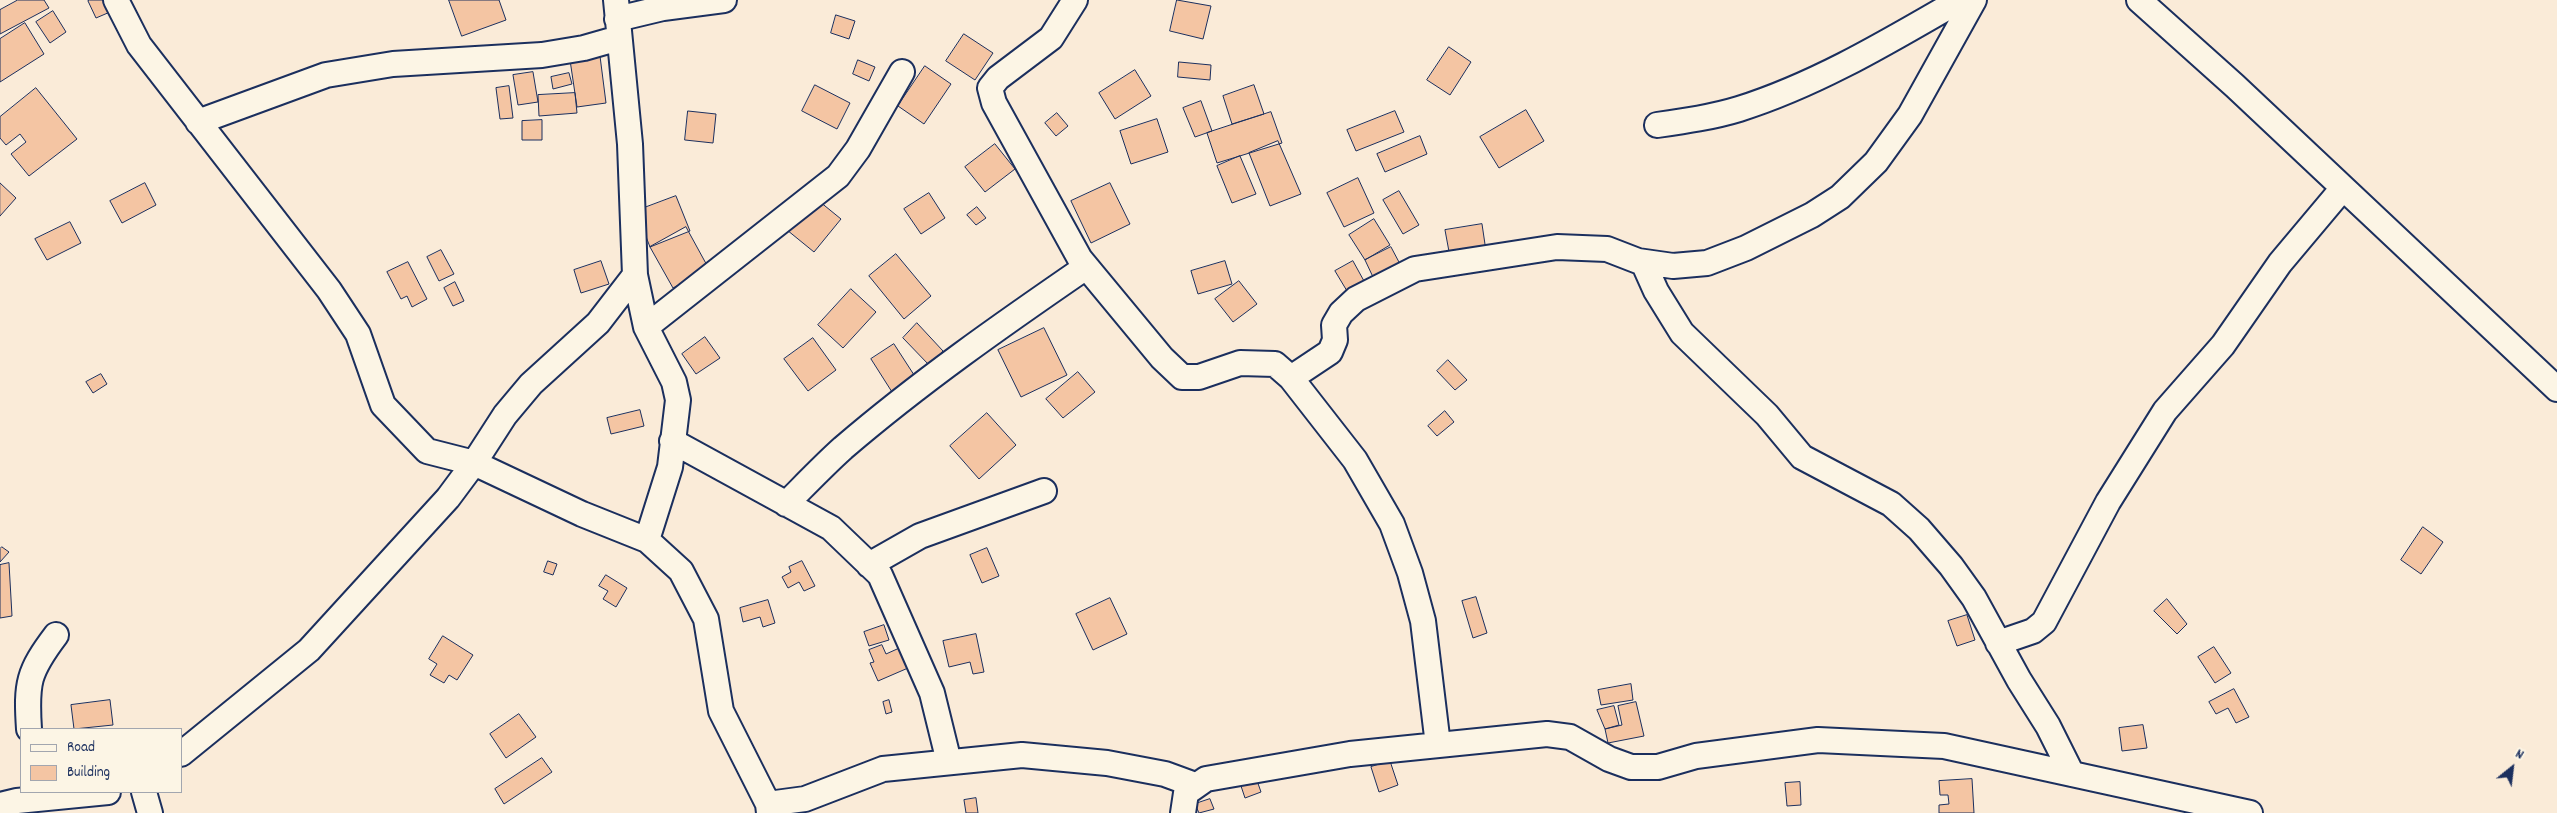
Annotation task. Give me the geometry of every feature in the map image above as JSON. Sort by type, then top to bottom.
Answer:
[{"type":"street","points":[[116,0],[138,45],[329,290],[358,334],[383,405],[427,451],[474,463],[582,514],[647,540],[681,571],[706,619],[720,711],[768,808],[805,799],[884,770],[1022,755],[1107,763],[1165,774],[1195,785]]},
{"type":"street","points":[[198,122],[326,75],[393,64],[542,55],[584,48],[617,19],[663,8],[724,0]]},
{"type":"street","points":[[1075,0],[1051,38],[998,78],[990,88],[999,112],[1080,259],[1162,358],[1182,377],[1199,377],[1240,363],[1275,364],[1291,378],[1355,460],[1392,524],[1410,573],[1423,621],[1438,745]]},
{"type":"street","points":[[1658,125],[1738,110],[1772,98],[1864,56],[1960,0]]},
{"type":"street","points":[[1291,378],[1330,352],[1335,340],[1334,325],[1341,313],[1356,299],[1416,269],[1557,247],[1607,249],[1643,262],[1673,266],[1707,263],[1754,244],[1812,215],[1840,197],[1876,162],[1910,115],[1974,0]]},
{"type":"street","points":[[2139,0],[2557,389]]},
{"type":"street","points":[[617,19],[630,144],[634,275],[646,327],[674,382],[678,400],[670,466],[647,540]]},
{"type":"street","points":[[646,327],[838,176],[858,149],[902,72]]},
{"type":"street","points":[[1998,642],[2033,631],[2044,622],[2108,502],[2165,411],[2223,345],[2280,263],[2343,188]]},
{"type":"street","points":[[1643,262],[1656,291],[1682,333],[1767,414],[1802,457],[1892,504],[1919,529],[1951,566],[1974,598],[2048,726],[2072,774]]},
{"type":"street","points":[[786,504],[841,450],[937,372],[1086,267]]},
{"type":"street","points":[[182,753],[309,650],[448,498],[474,463],[505,415],[531,384],[598,323],[634,275]]},
{"type":"street","points":[[672,441],[831,528],[880,575],[932,693],[949,762]]},
{"type":"street","points":[[869,565],[920,536],[1044,491]]},
{"type":"street","points":[[29,728],[27,697],[30,676],[56,635]]},
{"type":"street","points":[[1183,813],[1186,793],[1206,779],[1350,754],[1548,734],[1570,737],[1609,759],[1631,767],[1658,767],[1696,756],[1818,740],[1944,746],[2250,813]]},
{"type":"street","points":[[0,805],[36,795],[84,793]]},
{"type":"street","points":[[144,793],[150,813]]},
{"type":"building","points":[[18,0],[44,0],[49,8],[0,34],[0,10]]},
{"type":"building","points":[[104,0],[110,12],[96,18],[88,1]]},
{"type":"building","points":[[449,0],[499,0],[506,20],[462,36]]},
{"type":"building","points":[[1177,0],[1211,6],[1203,39],[1170,31]]},
{"type":"building","points":[[53,11],[66,32],[50,43],[36,22]]},
{"type":"building","points":[[836,15],[855,21],[849,39],[831,33]]},
{"type":"building","points":[[25,23],[44,54],[0,82],[0,39]]},
{"type":"building","points":[[964,34],[993,53],[975,80],[946,61]]},
{"type":"building","points":[[1449,47],[1471,62],[1450,95],[1427,80]]},
{"type":"building","points":[[600,56],[606,103],[577,107],[570,60]]},
{"type":"building","points":[[858,60],[875,67],[869,81],[853,74]]},
{"type":"building","points":[[1179,62],[1211,65],[1210,80],[1178,77]]},
{"type":"building","points":[[925,66],[951,84],[924,124],[898,106]]},
{"type":"building","points":[[1135,70],[1151,96],[1115,119],[1099,93]]},
{"type":"building","points":[[533,72],[538,102],[518,105],[513,75]]},
{"type":"building","points":[[569,73],[572,84],[553,89],[551,77]]},
{"type":"building","points":[[815,85],[850,103],[837,129],[802,111]]},
{"type":"building","points":[[1254,85],[1264,114],[1232,124],[1223,96]]},
{"type":"building","points":[[509,86],[513,118],[500,119],[496,88]]},
{"type":"building","points":[[36,88],[77,139],[29,176],[11,154],[26,142],[20,134],[6,145],[0,138],[0,117]]},
{"type":"building","points":[[575,93],[577,113],[539,116],[538,95]]},
{"type":"building","points":[[1201,101],[1212,131],[1195,137],[1183,108]]},
{"type":"building","points":[[1526,110],[1544,141],[1499,168],[1480,137]]},
{"type":"building","points":[[688,111],[716,114],[713,143],[685,140]]},
{"type":"building","points":[[1395,111],[1404,132],[1356,151],[1347,130]]},
{"type":"building","points":[[1271,112],[1282,143],[1217,163],[1207,133]]},
{"type":"building","points":[[1057,113],[1068,126],[1056,136],[1045,123]]},
{"type":"building","points":[[1157,119],[1168,152],[1131,164],[1120,131]]},
{"type":"building","points":[[542,120],[542,140],[522,140],[522,121]]},
{"type":"building","points":[[1420,136],[1427,154],[1385,172],[1377,154]]},
{"type":"building","points":[[1278,141],[1301,194],[1270,206],[1249,153]]},
{"type":"building","points":[[995,144],[1015,169],[985,192],[965,167]]},
{"type":"building","points":[[1240,156],[1256,194],[1232,203],[1217,166]]},
{"type":"building","points":[[1358,178],[1374,213],[1344,227],[1327,193]]},
{"type":"building","points":[[0,183],[16,198],[0,216]]},
{"type":"building","points":[[145,183],[156,205],[122,223],[110,201]]},
{"type":"building","points":[[1110,183],[1130,224],[1091,243],[1071,201]]},
{"type":"building","points":[[1399,191],[1419,225],[1403,234],[1383,200]]},
{"type":"building","points":[[929,193],[945,218],[921,234],[904,209]]},
{"type":"building","points":[[676,196],[690,231],[650,247],[636,211]]},
{"type":"building","points":[[814,197],[841,219],[814,252],[787,230]]},
{"type":"building","points":[[977,207],[986,218],[976,225],[967,215]]},
{"type":"building","points":[[1374,219],[1390,245],[1365,260],[1349,235]]},
{"type":"building","points":[[70,222],[81,243],[47,260],[35,239]]},
{"type":"building","points":[[1482,224],[1486,251],[1450,257],[1445,230]]},
{"type":"building","points":[[686,227],[709,269],[673,288],[650,247]]},
{"type":"building","points":[[1391,247],[1400,264],[1373,277],[1365,260]]},
{"type":"building","points":[[441,250],[454,274],[439,281],[427,257]]},
{"type":"building","points":[[896,254],[931,296],[904,319],[869,276]]},
{"type":"building","points":[[601,261],[609,284],[581,293],[574,270]]},
{"type":"building","points":[[1225,261],[1232,284],[1198,294],[1191,271]]},
{"type":"building","points":[[1353,261],[1364,281],[1347,291],[1335,271]]},
{"type":"building","points":[[408,262],[427,299],[412,307],[407,296],[401,299],[387,272]]},
{"type":"building","points":[[1239,281],[1257,304],[1233,322],[1215,299]]},
{"type":"building","points":[[455,282],[464,301],[453,306],[444,288]]},
{"type":"building","points":[[851,289],[876,312],[843,348],[818,325]]},
{"type":"building","points":[[917,323],[943,351],[929,365],[903,338]]},
{"type":"building","points":[[1044,328],[1067,375],[1021,397],[998,350]]},
{"type":"building","points":[[705,337],[720,358],[696,374],[682,354]]},
{"type":"building","points":[[813,338],[836,370],[808,391],[784,359]]},
{"type":"building","points":[[894,344],[916,378],[892,392],[871,359]]},
{"type":"building","points":[[1448,360],[1467,380],[1455,390],[1437,371]]},
{"type":"building","points":[[1078,372],[1095,392],[1063,418],[1046,399]]},
{"type":"building","points":[[101,374],[107,384],[93,393],[86,382]]},
{"type":"building","points":[[640,410],[644,426],[611,434],[607,418]]},
{"type":"building","points":[[1445,411],[1454,422],[1437,436],[1428,426]]},
{"type":"building","points":[[987,413],[1016,445],[979,479],[950,446]]},
{"type":"building","points":[[2423,527],[2443,542],[2421,574],[2401,560]]},
{"type":"building","points":[[2,547],[9,552],[0,562],[0,549]]},
{"type":"building","points":[[987,548],[999,576],[982,583],[970,555]]},
{"type":"building","points":[[548,561],[557,564],[553,575],[544,572]]},
{"type":"building","points":[[802,561],[815,586],[804,591],[799,582],[788,588],[782,577],[791,572],[789,567]]},
{"type":"building","points":[[9,563],[12,616],[0,618],[0,565]]},
{"type":"building","points":[[606,575],[627,588],[616,607],[603,599],[608,591],[599,586]]},
{"type":"building","points":[[1476,597],[1487,633],[1473,638],[1462,601]]},
{"type":"building","points":[[1110,598],[1127,634],[1093,650],[1076,614]]},
{"type":"building","points":[[2167,599],[2187,624],[2177,634],[2154,611]]},
{"type":"building","points":[[768,600],[775,623],[763,627],[760,617],[743,622],[740,608]]},
{"type":"building","points":[[1967,615],[1975,640],[1957,646],[1948,621]]},
{"type":"building","points":[[884,625],[889,640],[869,646],[864,632]]},
{"type":"building","points":[[976,634],[984,672],[973,674],[970,662],[949,667],[943,641]]},
{"type":"building","points":[[443,636],[473,655],[457,680],[449,675],[444,683],[430,675],[437,664],[429,659]]},
{"type":"building","points":[[882,645],[886,654],[906,645],[915,665],[878,681],[870,663],[874,662],[869,650]]},
{"type":"building","points":[[2214,647],[2231,673],[2215,683],[2198,657]]},
{"type":"building","points":[[1631,684],[1633,700],[1601,705],[1598,690]]},
{"type":"building","points":[[2234,689],[2249,717],[2236,723],[2228,708],[2216,714],[2209,702]]},
{"type":"building","points":[[110,700],[113,725],[74,728],[71,705]]},
{"type":"building","points":[[889,700],[892,712],[886,714],[883,702]]},
{"type":"building","points":[[1636,702],[1644,736],[1608,743],[1605,729],[1622,725],[1618,706]]},
{"type":"building","points":[[1614,706],[1619,725],[1605,729],[1597,710]]},
{"type":"building","points":[[519,714],[536,737],[506,758],[490,734]]},
{"type":"building","points":[[2143,725],[2147,748],[2122,751],[2119,728]]},
{"type":"building","points":[[542,758],[552,772],[504,804],[495,789]]},
{"type":"building","points":[[1390,761],[1398,785],[1379,792],[1371,767]]},
{"type":"building","points":[[1254,772],[1261,792],[1245,798],[1238,777]]},
{"type":"building","points":[[1972,779],[1974,813],[1939,813],[1939,805],[1949,804],[1948,795],[1940,795],[1939,781]]},
{"type":"building","points":[[1800,782],[1801,805],[1787,806],[1785,783]]},
{"type":"building","points":[[976,798],[978,813],[966,813],[964,800]]},
{"type":"building","points":[[1210,799],[1214,809],[1199,813],[1195,804]]}]
